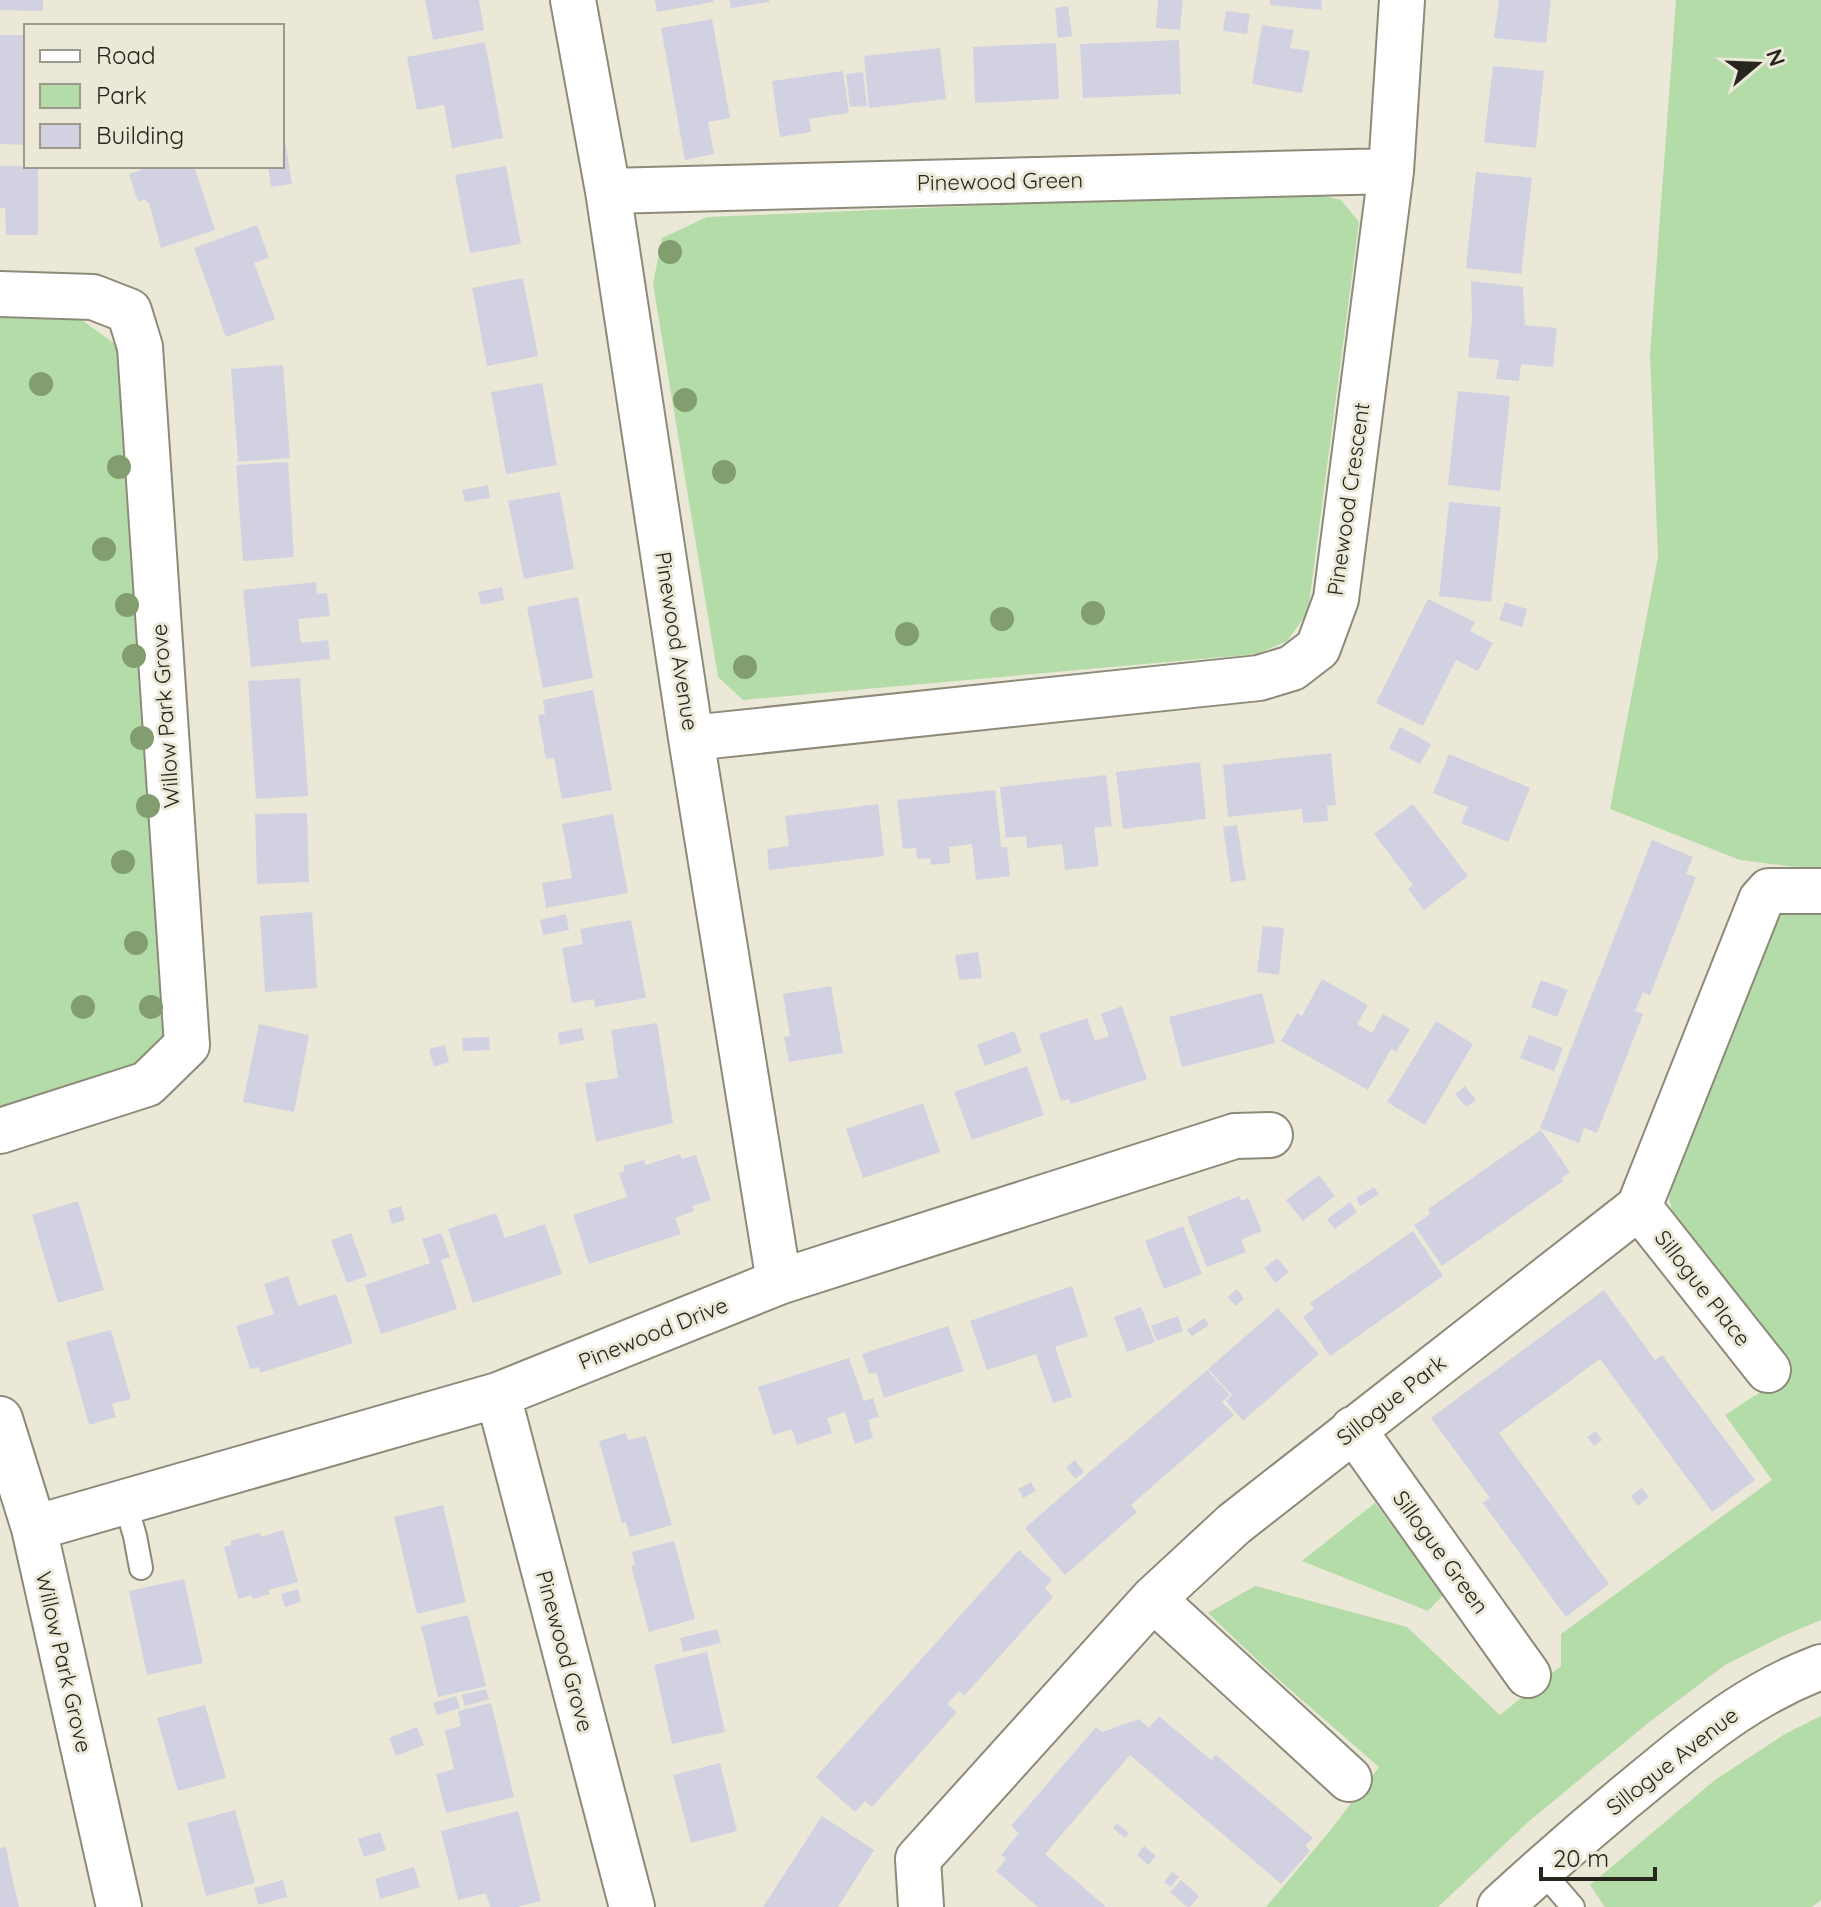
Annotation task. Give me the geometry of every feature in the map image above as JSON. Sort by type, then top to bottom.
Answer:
[{"type":"street","name":"Pinewood Avenue","points":[[573,0],[608,191],[691,738],[779,1282]]},
{"type":"street","name":"Pinewood Crescent","points":[[691,738],[1259,678],[1292,668],[1318,648],[1336,599],[1391,171],[1402,0]]},
{"type":"street","name":"Pinewood Green","points":[[608,191],[1391,171]]},
{"type":"street","name":"Willow Park Grove","points":[[0,294],[93,297],[129,311],[140,347],[187,1045],[147,1084],[0,1131]]},
{"type":"street","points":[[1639,1207],[1761,900],[1769,891],[1821,891]]},
{"type":"street","name":"Pinewood Drive","points":[[34,1528],[498,1395],[779,1282],[1235,1136],[1270,1135]]},
{"type":"street","name":"Sillogue Place","points":[[1639,1207],[1768,1370]]},
{"type":"street","name":"Sillogue Park","points":[[921,1907],[918,1859],[1153,1599],[1234,1524],[1639,1207]]},
{"type":"street","name":"Pinewood Grove","points":[[498,1395],[632,1907]]},
{"type":"street","name":"Willow Park Grove","points":[[0,1419],[34,1528],[119,1907]]},
{"type":"street","name":"Sillogue Green","points":[[1353,1429],[1528,1675]]},
{"type":"street","points":[[1153,1599],[1349,1779]]},
{"type":"street","name":"Sillogue Avenue","points":[[1500,1907],[1592,1823],[1705,1731],[1764,1692],[1821,1667]]},
{"type":"lane","points":[[125,1502],[141,1568]]},
{"type":"lane","points":[[1541,1870],[1573,1907]]},
{"type":"green space","points":[[1676,0],[1821,0],[1821,870],[1740,860],[1610,809],[1658,557],[1650,354]]},
{"type":"green space","points":[[1308,192],[1341,200],[1359,222],[1308,612],[1287,641],[1257,654],[743,700],[718,677],[653,284],[662,238],[707,217]]},
{"type":"green space","points":[[0,316],[76,316],[122,349],[170,1033],[136,1077],[0,1114]]},
{"type":"green space","points":[[1773,911],[1821,915],[1821,1620],[1725,1665],[1648,1723],[1527,1823],[1438,1907],[1266,1907],[1379,1767],[1272,1674],[1208,1613],[1255,1586],[1407,1627],[1500,1715],[1561,1666],[1561,1634],[1772,1480],[1725,1415],[1787,1375],[1675,1220],[1669,1199],[1677,1160]]},
{"type":"green space","points":[[1375,1503],[1444,1594],[1428,1611],[1302,1561]]},
{"type":"green space","points":[[1821,1716],[1821,1900],[1812,1907],[1605,1907],[1590,1885],[1715,1780],[1785,1734]]},
{"type":"building","points":[[0,0],[43,0],[43,11],[0,10]]},
{"type":"building","points":[[425,0],[479,0],[484,30],[433,40]]},
{"type":"building","points":[[655,0],[713,0],[713,2],[657,12]]},
{"type":"building","points":[[729,0],[769,0],[769,2],[731,8]]},
{"type":"building","points":[[1158,0],[1183,0],[1180,30],[1156,28]]},
{"type":"building","points":[[1270,0],[1322,0],[1321,10],[1270,5]]},
{"type":"building","points":[[1499,0],[1551,0],[1546,43],[1494,38]]},
{"type":"building","points":[[1068,6],[1072,36],[1058,38],[1055,8]]},
{"type":"building","points":[[1226,11],[1250,14],[1247,34],[1223,31]]},
{"type":"building","points":[[712,19],[730,118],[708,122],[714,154],[685,160],[661,28]]},
{"type":"building","points":[[1262,25],[1294,30],[1290,48],[1310,51],[1302,93],[1252,84]]},
{"type":"building","points":[[0,35],[24,35],[24,145],[0,144]]},
{"type":"building","points":[[1179,40],[1181,94],[1083,98],[1080,44]]},
{"type":"building","points":[[485,42],[503,138],[452,148],[444,105],[417,110],[407,57]]},
{"type":"building","points":[[1056,43],[1059,99],[975,103],[973,47]]},
{"type":"building","points":[[940,48],[946,99],[869,108],[864,56]]},
{"type":"building","points":[[1493,66],[1544,71],[1536,148],[1484,142]]},
{"type":"building","points":[[843,71],[849,113],[809,119],[811,132],[780,137],[772,81]]},
{"type":"building","points":[[863,72],[867,106],[850,107],[846,74]]},
{"type":"building","points":[[284,135],[292,184],[271,187],[268,168],[284,168]]},
{"type":"building","points":[[0,166],[38,168],[38,235],[6,235],[5,208],[0,208]]},
{"type":"building","points":[[506,166],[521,244],[470,253],[455,175]]},
{"type":"building","points":[[195,168],[215,230],[161,248],[149,203],[145,199],[138,202],[129,174],[142,170]]},
{"type":"building","points":[[1476,172],[1532,178],[1521,274],[1466,268]]},
{"type":"building","points":[[257,225],[269,258],[254,263],[275,319],[226,337],[194,248]]},
{"type":"building","points":[[523,278],[538,356],[487,366],[472,288]]},
{"type":"building","points":[[1471,281],[1523,287],[1525,325],[1557,328],[1553,367],[1521,364],[1519,381],[1496,379],[1499,360],[1468,357],[1472,319]]},
{"type":"building","points":[[283,365],[290,458],[238,462],[231,369]]},
{"type":"building","points":[[542,383],[557,465],[506,474],[491,392]]},
{"type":"building","points":[[1458,391],[1510,396],[1500,491],[1448,485]]},
{"type":"building","points":[[288,462],[294,557],[243,561],[236,465]]},
{"type":"building","points":[[488,485],[490,498],[465,502],[462,490]]},
{"type":"building","points":[[560,492],[574,569],[524,579],[508,501]]},
{"type":"building","points":[[1449,502],[1501,507],[1491,602],[1439,596]]},
{"type":"building","points":[[316,582],[317,594],[327,593],[330,616],[298,619],[301,643],[328,640],[330,659],[251,667],[243,590]]},
{"type":"building","points":[[502,587],[504,600],[481,605],[478,592]]},
{"type":"building","points":[[578,597],[593,678],[543,688],[527,607]]},
{"type":"building","points":[[1428,599],[1475,622],[1470,631],[1493,643],[1478,671],[1456,660],[1423,726],[1376,703]]},
{"type":"building","points":[[1505,602],[1527,609],[1522,627],[1499,620]]},
{"type":"building","points":[[300,678],[308,796],[256,799],[248,681]]},
{"type":"building","points":[[593,690],[612,790],[562,799],[554,758],[546,759],[538,715],[545,714],[543,700]]},
{"type":"building","points":[[1400,727],[1431,744],[1420,764],[1389,748]]},
{"type":"building","points":[[1331,753],[1336,805],[1327,806],[1328,821],[1303,823],[1302,809],[1228,817],[1223,765]]},
{"type":"building","points":[[1449,754],[1530,788],[1508,842],[1461,823],[1468,807],[1433,793]]},
{"type":"building","points":[[1200,762],[1206,819],[1123,829],[1116,772]]},
{"type":"building","points":[[1106,775],[1112,826],[1094,828],[1099,866],[1065,870],[1062,844],[1027,848],[1026,836],[1006,838],[1000,787]]},
{"type":"building","points":[[995,790],[1001,847],[1007,847],[1010,876],[976,880],[972,844],[949,847],[950,863],[931,865],[930,858],[917,859],[916,848],[903,849],[897,800]]},
{"type":"building","points":[[878,804],[884,856],[769,870],[767,849],[789,846],[785,816]]},
{"type":"building","points":[[1413,804],[1468,876],[1424,910],[1408,889],[1413,885],[1374,834]]},
{"type":"building","points":[[307,813],[309,882],[257,884],[255,814]]},
{"type":"building","points":[[613,814],[628,893],[546,908],[542,883],[572,878],[562,824]]},
{"type":"building","points":[[1237,825],[1246,880],[1231,882],[1223,827]]},
{"type":"building","points":[[1652,840],[1693,857],[1686,874],[1696,877],[1650,995],[1643,992],[1635,1011],[1643,1014],[1597,1133],[1584,1128],[1579,1143],[1540,1128]]},
{"type":"building","points":[[312,912],[317,988],[265,992],[260,916]]},
{"type":"building","points":[[566,914],[569,930],[543,935],[540,920]]},
{"type":"building","points":[[631,920],[646,998],[595,1007],[594,999],[572,1003],[562,948],[583,944],[580,929]]},
{"type":"building","points":[[1263,926],[1284,928],[1279,975],[1257,972]]},
{"type":"building","points":[[978,952],[982,978],[959,980],[955,955]]},
{"type":"building","points":[[1322,979],[1368,1005],[1357,1024],[1372,1033],[1383,1014],[1410,1029],[1396,1052],[1391,1049],[1368,1090],[1281,1041],[1297,1013],[1302,1016]]},
{"type":"building","points":[[1541,980],[1568,990],[1557,1017],[1531,1007]]},
{"type":"building","points":[[831,986],[843,1053],[789,1062],[784,1037],[790,1036],[783,994]]},
{"type":"building","points":[[1262,993],[1275,1043],[1182,1067],[1169,1017]]},
{"type":"building","points":[[1122,1006],[1147,1079],[1071,1104],[1069,1099],[1061,1101],[1039,1034],[1087,1018],[1095,1041],[1109,1036],[1101,1014]]},
{"type":"building","points":[[1436,1021],[1473,1044],[1425,1125],[1387,1102]]},
{"type":"building","points":[[657,1023],[673,1123],[596,1142],[585,1083],[618,1078],[611,1030]]},
{"type":"building","points":[[259,1024],[309,1035],[294,1112],[243,1102]]},
{"type":"building","points":[[582,1028],[584,1040],[560,1045],[558,1033]]},
{"type":"building","points":[[1014,1031],[1022,1052],[985,1066],[977,1045]]},
{"type":"building","points":[[1529,1035],[1563,1048],[1554,1071],[1520,1058]]},
{"type":"building","points":[[489,1037],[490,1050],[463,1051],[462,1038]]},
{"type":"building","points":[[445,1045],[449,1062],[434,1067],[429,1049]]},
{"type":"building","points":[[1027,1066],[1044,1115],[972,1140],[954,1092]]},
{"type":"building","points":[[1465,1086],[1476,1100],[1466,1107],[1455,1094]]},
{"type":"building","points":[[923,1103],[940,1152],[863,1178],[846,1129]]},
{"type":"building","points":[[1541,1130],[1570,1172],[1561,1178],[1563,1181],[1442,1266],[1414,1225],[1430,1214],[1428,1209]]},
{"type":"building","points":[[680,1154],[682,1159],[696,1155],[711,1200],[692,1206],[694,1211],[675,1218],[681,1234],[589,1264],[573,1215],[627,1197],[619,1173],[625,1171],[623,1166],[644,1160],[646,1165]]},
{"type":"building","points":[[1319,1175],[1335,1196],[1303,1221],[1286,1200]]},
{"type":"building","points":[[1374,1187],[1379,1194],[1360,1206],[1356,1198]]},
{"type":"building","points":[[1239,1196],[1241,1201],[1248,1198],[1262,1231],[1241,1240],[1246,1252],[1207,1267],[1187,1217]]},
{"type":"building","points":[[78,1201],[104,1290],[58,1303],[32,1215]]},
{"type":"building","points":[[1350,1202],[1357,1212],[1335,1229],[1327,1219]]},
{"type":"building","points":[[401,1206],[405,1220],[392,1224],[388,1210]]},
{"type":"building","points":[[496,1213],[505,1238],[545,1224],[562,1274],[473,1303],[448,1229]]},
{"type":"building","points":[[1183,1226],[1202,1274],[1164,1289],[1145,1241]]},
{"type":"building","points":[[1413,1231],[1443,1276],[1330,1356],[1303,1317],[1314,1309],[1310,1303]]},
{"type":"building","points":[[351,1233],[367,1276],[347,1283],[331,1240]]},
{"type":"building","points":[[441,1233],[450,1257],[441,1260],[457,1309],[381,1334],[365,1285],[430,1263],[422,1239]]},
{"type":"building","points":[[1277,1258],[1289,1272],[1276,1283],[1264,1268]]},
{"type":"building","points":[[288,1276],[298,1306],[336,1294],[353,1343],[260,1373],[259,1367],[250,1369],[236,1326],[274,1314],[264,1284]]},
{"type":"building","points":[[1072,1286],[1088,1336],[1055,1347],[1072,1397],[1053,1403],[1036,1354],[987,1370],[970,1321]]},
{"type":"building","points":[[1237,1289],[1244,1299],[1235,1306],[1228,1297]]},
{"type":"building","points":[[1604,1290],[1655,1360],[1662,1355],[1755,1480],[1712,1512],[1600,1359],[1499,1433],[1609,1584],[1566,1617],[1483,1503],[1490,1498],[1431,1418]]},
{"type":"building","points":[[1141,1307],[1155,1342],[1127,1352],[1114,1317]]},
{"type":"building","points":[[1278,1308],[1319,1354],[1243,1421],[1226,1401],[1232,1395],[1208,1369]]},
{"type":"building","points":[[1178,1316],[1183,1331],[1157,1341],[1151,1326]]},
{"type":"building","points":[[1204,1318],[1209,1325],[1192,1336],[1187,1330]]},
{"type":"building","points":[[948,1326],[964,1371],[884,1398],[876,1372],[869,1374],[862,1354]]},
{"type":"building","points":[[111,1330],[131,1399],[112,1404],[116,1417],[89,1425],[66,1342]]},
{"type":"building","points":[[849,1358],[864,1401],[873,1398],[879,1417],[868,1420],[873,1438],[855,1444],[845,1412],[827,1418],[832,1433],[797,1445],[792,1429],[773,1435],[758,1387]]},
{"type":"building","points":[[1207,1370],[1230,1395],[1222,1402],[1234,1415],[1131,1505],[1137,1512],[1065,1575],[1025,1528]]},
{"type":"building","points":[[1596,1431],[1602,1440],[1594,1446],[1587,1437]]},
{"type":"building","points":[[626,1433],[628,1440],[646,1436],[672,1525],[630,1537],[626,1522],[622,1523],[599,1441]]},
{"type":"building","points":[[1075,1460],[1084,1472],[1075,1479],[1066,1467]]},
{"type":"building","points":[[1031,1482],[1036,1491],[1023,1498],[1018,1489]]},
{"type":"building","points":[[1642,1488],[1649,1497],[1638,1506],[1631,1496]]},
{"type":"building","points":[[443,1505],[466,1602],[417,1614],[394,1517]]},
{"type":"building","points":[[283,1530],[298,1582],[268,1590],[270,1594],[253,1599],[251,1595],[238,1599],[224,1547],[231,1545],[230,1541]]},
{"type":"building","points":[[674,1541],[695,1619],[649,1632],[631,1566],[635,1565],[632,1552]]},
{"type":"building","points":[[1019,1550],[1052,1580],[1045,1588],[1053,1597],[964,1696],[959,1691],[947,1704],[957,1712],[872,1807],[865,1801],[855,1812],[816,1777]]},
{"type":"building","points":[[184,1579],[203,1663],[147,1675],[129,1591]]},
{"type":"building","points":[[298,1589],[301,1602],[285,1607],[281,1594]]},
{"type":"building","points":[[468,1615],[486,1686],[438,1697],[421,1626]]},
{"type":"building","points":[[717,1629],[721,1643],[683,1652],[680,1638]]},
{"type":"building","points":[[707,1652],[725,1732],[672,1744],[654,1665]]},
{"type":"building","points":[[486,1689],[489,1699],[465,1706],[462,1695]]},
{"type":"building","points":[[456,1696],[460,1708],[437,1715],[433,1703]]},
{"type":"building","points":[[491,1703],[514,1797],[446,1813],[436,1774],[454,1769],[445,1730],[461,1726],[458,1711]]},
{"type":"building","points":[[205,1705],[226,1778],[178,1791],[157,1718]]},
{"type":"building","points":[[1159,1716],[1211,1760],[1216,1755],[1313,1838],[1305,1846],[1310,1851],[1281,1884],[1130,1755],[1045,1854],[1106,1907],[1038,1907],[996,1871],[1006,1859],[1001,1855],[1019,1833],[1011,1826],[1096,1727],[1102,1732],[1139,1719],[1149,1728]]},
{"type":"building","points":[[417,1727],[424,1745],[396,1756],[389,1738]]},
{"type":"building","points":[[720,1763],[737,1831],[691,1843],[673,1775]]},
{"type":"building","points":[[235,1810],[255,1883],[206,1896],[187,1823]]},
{"type":"building","points":[[518,1811],[541,1901],[517,1907],[490,1907],[486,1893],[458,1900],[441,1831]]},
{"type":"building","points":[[822,1816],[874,1850],[838,1907],[763,1907]]},
{"type":"building","points":[[1117,1823],[1129,1833],[1125,1838],[1113,1828]]},
{"type":"building","points":[[380,1832],[386,1850],[364,1857],[358,1839]]},
{"type":"building","points":[[1144,1846],[1156,1856],[1148,1865],[1137,1855]]},
{"type":"building","points":[[6,1847],[19,1907],[0,1907],[0,1848]]},
{"type":"building","points":[[414,1867],[420,1887],[380,1899],[375,1879]]},
{"type":"building","points":[[1172,1872],[1179,1877],[1171,1887],[1164,1882]]},
{"type":"building","points":[[283,1880],[287,1897],[258,1905],[254,1888]]},
{"type":"building","points":[[1181,1880],[1199,1896],[1190,1907],[1170,1892]]}]
